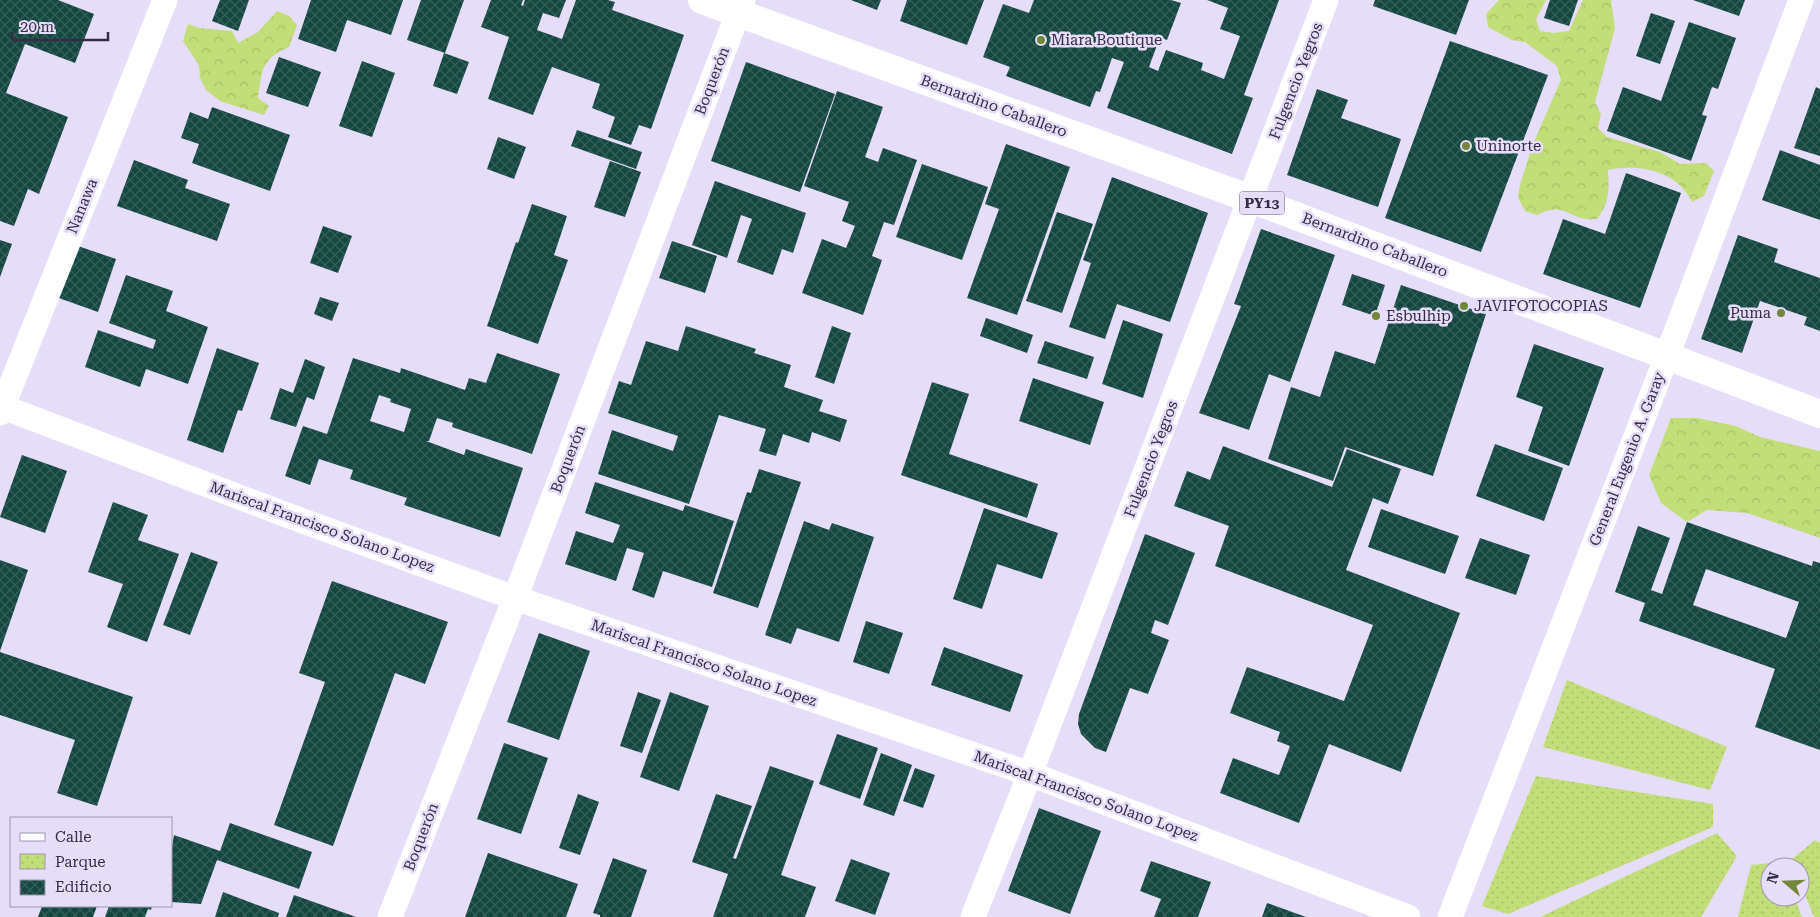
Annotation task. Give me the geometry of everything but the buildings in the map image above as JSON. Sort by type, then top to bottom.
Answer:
[{"type":"highway","name":"Bernardino Caballero","points":[[702,0],[741,7],[1820,414]]},
{"type":"street","name":"Nanawa","points":[[1,408],[165,0]]},
{"type":"street","name":"Fulgencio Yegros","points":[[973,917],[1030,774],[1326,0]]},
{"type":"street","name":"General Eugenio A. Garay","points":[[1450,917],[1667,356],[1801,0]]},
{"type":"street","name":"Boquerón","points":[[390,917],[515,598],[741,7]]},
{"type":"street","name":"Mariscal Francisco Solano Lopez","points":[[1,408],[283,514],[515,598],[1030,774],[1408,917]]},
{"type":"green space","points":[[1499,0],[1546,0],[1536,19],[1540,31],[1554,33],[1569,31],[1583,0],[1611,0],[1615,28],[1595,102],[1601,114],[1598,128],[1607,137],[1660,152],[1680,164],[1706,163],[1714,171],[1704,196],[1692,202],[1686,191],[1667,176],[1645,169],[1620,168],[1608,170],[1608,196],[1597,219],[1580,218],[1555,209],[1537,215],[1525,211],[1518,198],[1520,185],[1533,144],[1561,80],[1557,66],[1525,42],[1512,40],[1488,27],[1486,14]]},
{"type":"green space","points":[[277,11],[289,16],[297,25],[289,47],[273,56],[264,66],[258,98],[269,106],[264,115],[220,101],[206,90],[200,78],[199,65],[183,41],[188,24],[200,28],[232,31],[238,43],[258,32]]},
{"type":"green space","points":[[1671,418],[1697,418],[1736,426],[1760,437],[1820,451],[1820,538],[1747,513],[1707,510],[1687,522],[1661,503],[1649,475]]},
{"type":"green space","points":[[1567,680],[1727,747],[1710,790],[1543,747]]},
{"type":"green space","points":[[1536,776],[1713,804],[1713,827],[1508,914],[1482,906]]},
{"type":"green space","points":[[1717,833],[1737,856],[1701,917],[1540,917]]},
{"type":"green space","points":[[1815,840],[1820,843],[1820,917],[1814,917],[1810,907],[1810,857],[1795,857]]},
{"type":"green space","points":[[1760,864],[1760,907],[1798,907],[1802,917],[1738,917],[1751,865]]},
{"type":"place","name":"Miara Boutique","points":[[1041,40]]},
{"type":"place","name":"Uninorte","points":[[1466,146]]},
{"type":"place","name":"JAVIFOTOCOPIAS","points":[[1464,306]]},
{"type":"place","name":"Puma","points":[[1781,313]]},
{"type":"place","name":"Esbulhip","points":[[1376,316]]}]
